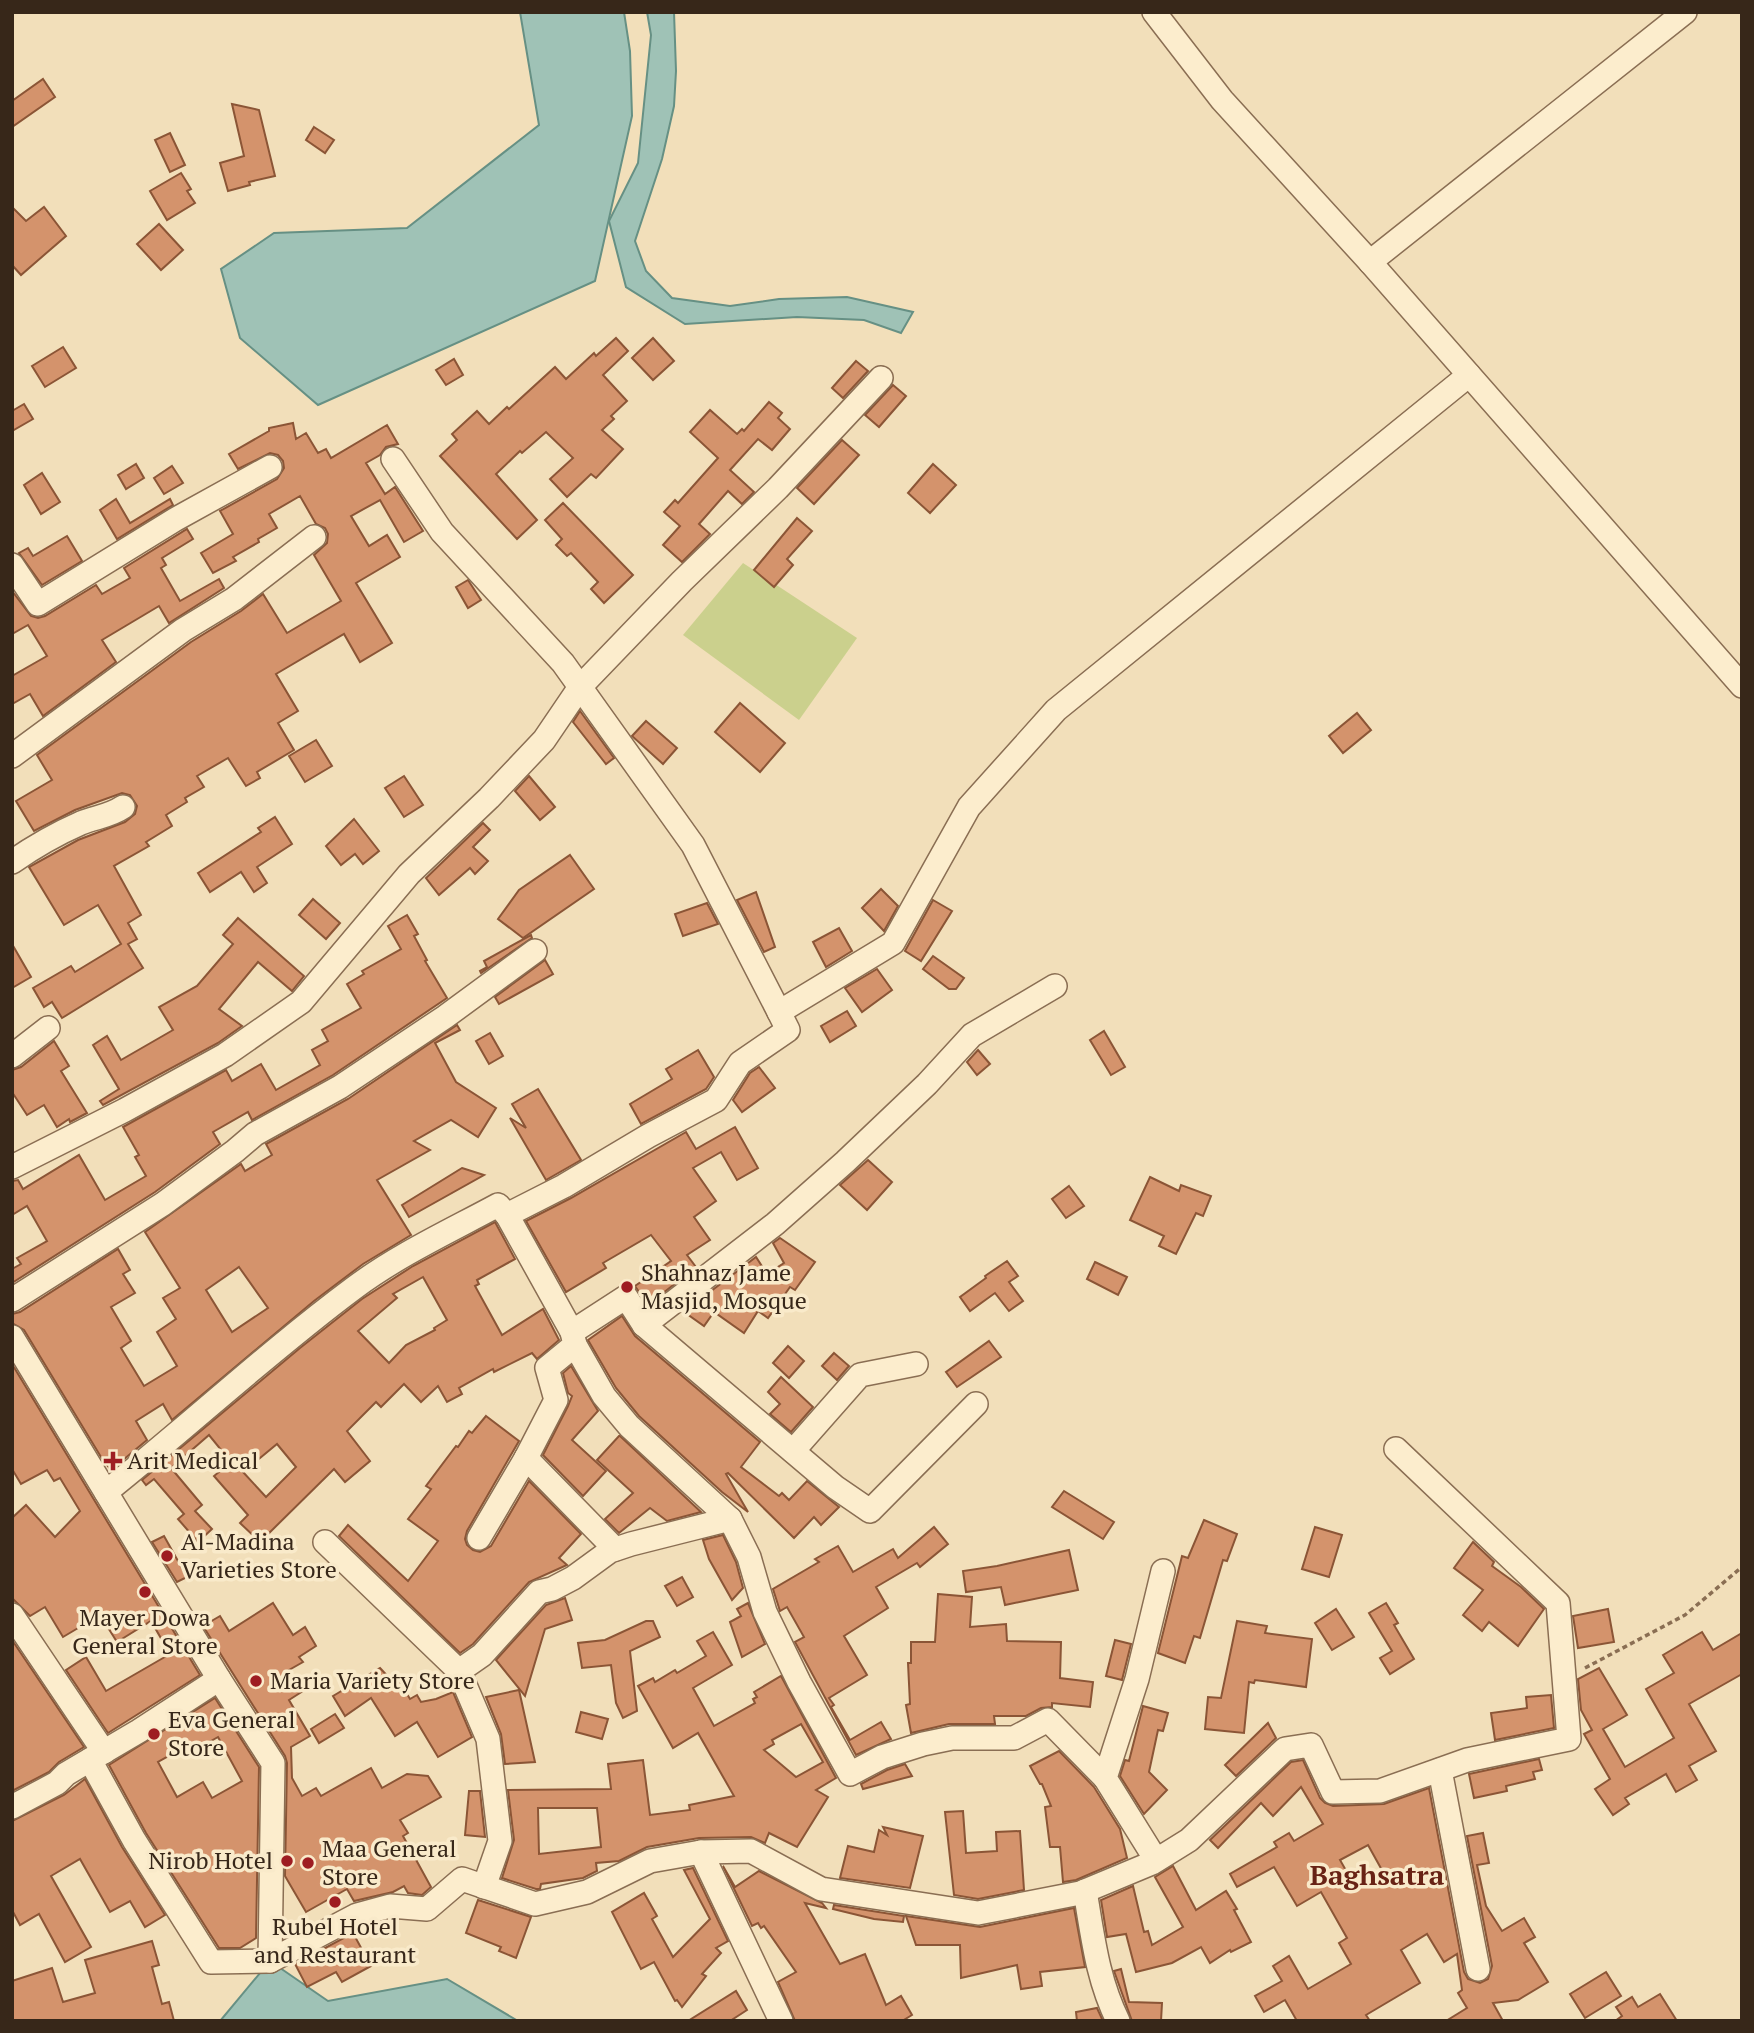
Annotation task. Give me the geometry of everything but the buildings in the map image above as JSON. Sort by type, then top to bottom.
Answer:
[{"type":"street","points":[[1154,12],[1222,100],[1370,262],[1742,686]]},
{"type":"street","points":[[1370,262],[1685,12]]},
{"type":"street","points":[[779,1012],[893,943],[969,807],[1056,710],[1469,375]]},
{"type":"street","points":[[12,1167],[125,1110],[225,1055],[301,1002],[409,874],[489,798],[544,740],[580,687],[682,581],[778,488],[881,378]]},
{"type":"street","points":[[393,460],[442,532],[563,663],[694,845],[788,1030],[740,1063],[716,1100],[507,1215]]},
{"type":"street","points":[[12,565],[38,604],[176,519],[270,467]]},
{"type":"street","points":[[12,756],[183,630],[234,599],[314,537]]},
{"type":"street","points":[[12,862],[45,839],[85,821],[112,814],[123,807]]},
{"type":"street","points":[[12,1300],[163,1204],[256,1134],[340,1087],[446,1017],[536,951]]},
{"type":"street","points":[[644,1325],[805,1198],[927,1084],[972,1035],[1055,986]]},
{"type":"street","points":[[12,1056],[48,1028]]},
{"type":"street","points":[[106,1492],[187,1427],[267,1356],[356,1286],[426,1243],[498,1205],[507,1215],[604,1396],[629,1426],[730,1519],[749,1557],[765,1612],[799,1682],[850,1774],[882,1757],[923,1744],[952,1738],[1014,1738],[1048,1720],[1105,1778],[1156,1860]]},
{"type":"street","points":[[479,1538],[556,1400],[547,1368],[573,1339],[626,1297],[644,1325],[835,1487],[870,1511],[976,1404]]},
{"type":"street","points":[[12,1337],[219,1679],[273,1763],[270,1961]]},
{"type":"street","points":[[793,1451],[860,1375],[916,1364]]},
{"type":"street","points":[[12,1615],[97,1756],[134,1839],[211,1962],[270,1961],[357,1915],[390,1906],[427,1909],[462,1879],[535,1904],[587,1892],[650,1861],[701,1852],[751,1851],[821,1889],[978,1913],[1086,1891],[1156,1860],[1189,1840],[1285,1749],[1311,1745],[1333,1792],[1380,1791],[1468,1760],[1569,1739],[1558,1603],[1395,1449]]},
{"type":"street","points":[[526,1458],[615,1549]]},
{"type":"street","points":[[459,1671],[482,1655],[539,1592],[552,1589],[573,1578],[615,1549],[730,1519]]},
{"type":"street","points":[[325,1542],[459,1671],[488,1739],[500,1842],[484,1887]]},
{"type":"street","points":[[1105,1778],[1137,1679],[1163,1571]]},
{"type":"street","points":[[12,1807],[57,1783],[66,1774],[219,1679]]},
{"type":"street","points":[[1440,1770],[1478,1969]]},
{"type":"street","points":[[701,1852],[781,2021]]},
{"type":"street","points":[[1086,1891],[1096,1958],[1105,1995],[1118,2021]]},
{"type":"path","points":[[1564,1679],[1685,1615],[1742,1567]]},
{"type":"green space","points":[[743,563],[857,638],[799,720],[683,635]]},
{"type":"water","points":[[520,12],[624,12],[630,51],[632,116],[595,281],[318,405],[240,338],[221,269],[274,233],[407,228],[539,125]]},
{"type":"water","points":[[647,12],[674,12],[676,71],[674,106],[662,159],[635,241],[646,271],[672,298],[730,306],[779,299],[847,297],[913,312],[901,333],[864,320],[797,317],[685,324],[626,287],[609,221],[638,163],[651,35]]},
{"type":"water","points":[[270,1961],[328,2001],[447,1979],[518,2021],[220,2021]]},
{"type":"place","name":"Shahnaz Jame Masjid, Mosque","points":[[627,1287]]},
{"type":"place","name":"Arit Medical","points":[[113,1461]]},
{"type":"place","name":"Al-Madina Varieties Store","points":[[167,1556]]},
{"type":"place","name":"Mayer Dowa General Store","points":[[145,1592]]},
{"type":"place","name":"Maria Variety Store","points":[[256,1681]]},
{"type":"place","name":"Eva General Store","points":[[154,1734]]},
{"type":"place","name":"Nirob Hotel","points":[[287,1861]]},
{"type":"place","name":"Maa General Store","points":[[308,1863]]},
{"type":"place","name":"Rubel Hotel and Restaurant","points":[[335,1902]]},
{"type":"district","name":"Baghsatra","points":[[1377,1875]]}]
